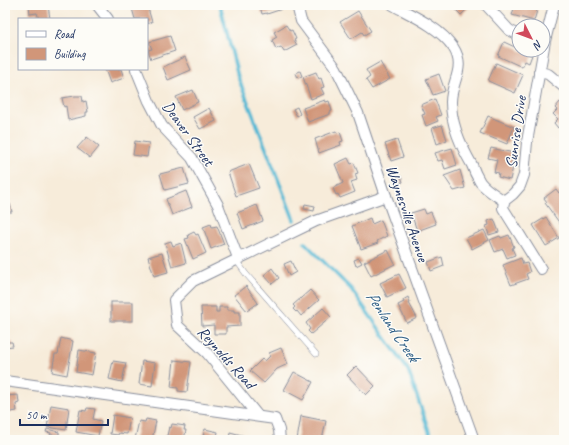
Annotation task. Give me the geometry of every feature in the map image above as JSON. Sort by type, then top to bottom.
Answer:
[{"type":"street","points":[[97,5],[107,18]]},
{"type":"street","name":"Waynesville Avenue","points":[[297,5],[301,21],[336,68],[358,114],[474,440]]},
{"type":"street","points":[[393,5],[437,30],[453,47],[458,57],[460,67],[452,90],[451,102],[457,136],[480,182],[504,201],[503,208],[542,269]]},
{"type":"street","points":[[486,5],[511,31]]},
{"type":"street","name":"Sunrise Drive","points":[[550,18],[554,5]]},
{"type":"street","name":"Sunrise Drive","points":[[504,201],[520,186],[524,175],[527,142],[541,58]]},
{"type":"street","name":"Deaver Street","points":[[136,70],[149,102],[162,126],[192,158],[218,205],[237,259]]},
{"type":"street","points":[[539,72],[548,74],[564,87]]},
{"type":"street","name":"Reynolds Road","points":[[258,416],[207,354],[177,325],[174,300],[192,281],[316,221],[386,196]]},
{"type":"street","name":"Reynolds Road","points":[[5,381],[258,416]]},
{"type":"street","points":[[258,416],[275,419],[279,430],[280,440]]},
{"type":"lane","points":[[237,259],[246,274],[316,354]]},
{"type":"building","points":[[29,5],[48,5],[50,18],[39,18],[37,13],[30,14]]},
{"type":"building","points":[[131,5],[147,5],[152,22],[148,24],[148,18],[135,18]]},
{"type":"building","points":[[280,5],[282,9],[267,14],[262,14],[260,6]]},
{"type":"building","points":[[451,5],[471,5],[461,15]]},
{"type":"building","points":[[515,5],[533,5],[538,7],[535,18],[523,18],[512,15]]},
{"type":"building","points":[[358,11],[371,31],[364,35],[362,32],[351,39],[340,22]]},
{"type":"building","points":[[286,25],[290,31],[292,30],[296,39],[294,40],[297,45],[284,52],[281,47],[276,49],[272,40],[277,37],[274,32]]},
{"type":"building","points":[[170,36],[175,51],[151,59],[148,50],[152,49],[149,42]]},
{"type":"building","points":[[504,42],[511,45],[511,58],[531,58],[529,63],[525,61],[522,67],[498,56]]},
{"type":"building","points":[[185,57],[191,70],[168,80],[163,67]]},
{"type":"building","points":[[380,62],[390,79],[372,89],[366,80],[370,77],[366,70]]},
{"type":"building","points":[[496,63],[523,75],[515,93],[488,81]]},
{"type":"building","points":[[105,70],[121,70],[124,78],[110,83]]},
{"type":"building","points":[[300,71],[302,76],[298,78],[296,73]]},
{"type":"building","points":[[316,72],[319,79],[321,78],[324,87],[321,88],[324,94],[311,99],[303,77]]},
{"type":"building","points":[[439,74],[445,91],[433,95],[426,79]]},
{"type":"building","points":[[193,90],[198,102],[182,110],[176,97]]},
{"type":"building","points":[[82,96],[83,102],[86,101],[88,112],[86,112],[86,116],[68,120],[66,106],[64,107],[62,98]]},
{"type":"building","points":[[435,99],[441,115],[436,117],[438,121],[426,126],[422,115],[425,114],[421,105]]},
{"type":"building","points":[[325,100],[326,102],[329,101],[332,111],[330,114],[308,122],[303,108]]},
{"type":"building","points":[[564,101],[564,126],[562,124],[558,128],[554,123],[558,119],[553,114],[557,110],[555,108],[560,102],[562,103]]},
{"type":"building","points":[[297,107],[300,114],[297,116],[293,109]]},
{"type":"building","points":[[209,108],[216,121],[200,129],[193,117]]},
{"type":"building","points":[[488,116],[514,127],[507,144],[480,133]]},
{"type":"building","points":[[442,125],[447,140],[437,144],[432,128]]},
{"type":"building","points":[[336,131],[337,133],[340,132],[343,141],[340,142],[341,145],[319,153],[315,139]]},
{"type":"building","points":[[87,137],[99,147],[90,158],[77,148]]},
{"type":"building","points":[[397,140],[403,157],[391,161],[385,144]]},
{"type":"building","points":[[135,141],[149,143],[147,157],[133,155]]},
{"type":"building","points":[[452,148],[457,165],[445,169],[442,160],[438,161],[435,153]]},
{"type":"building","points":[[491,148],[514,153],[510,180],[498,177],[499,173],[494,172],[497,160],[488,158]]},
{"type":"building","points":[[348,158],[351,164],[354,163],[358,173],[355,174],[357,180],[351,182],[355,192],[340,198],[338,194],[336,195],[333,188],[343,183],[335,164]]},
{"type":"building","points":[[249,164],[259,188],[236,196],[228,172]]},
{"type":"building","points":[[184,168],[189,184],[165,190],[160,174]]},
{"type":"building","points":[[460,170],[465,188],[454,191],[444,176]]},
{"type":"building","points":[[401,176],[403,182],[397,184],[396,177]]},
{"type":"building","points":[[556,189],[559,193],[563,190],[564,192],[564,222],[561,225],[545,203],[547,202],[544,198]]},
{"type":"building","points":[[186,191],[192,207],[172,215],[166,199]]},
{"type":"building","points":[[10,204],[12,212],[8,212],[6,205]]},
{"type":"building","points":[[305,204],[315,206],[314,211],[304,209]]},
{"type":"building","points":[[257,205],[263,221],[243,229],[237,213]]},
{"type":"building","points":[[424,209],[426,214],[431,212],[436,224],[417,231],[411,213]]},
{"type":"building","points":[[546,217],[559,238],[546,246],[533,225]]},
{"type":"building","points":[[370,218],[372,224],[381,220],[387,236],[377,241],[378,243],[361,249],[352,226]]},
{"type":"building","points":[[494,219],[499,232],[489,235],[486,226],[489,225],[488,221]]},
{"type":"building","points":[[211,224],[212,227],[217,226],[224,244],[211,249],[203,227]]},
{"type":"building","points":[[484,230],[489,240],[472,249],[466,238]]},
{"type":"building","points":[[194,232],[196,235],[198,234],[206,253],[193,259],[185,239],[189,238],[188,235]]},
{"type":"building","points":[[509,235],[514,247],[512,248],[515,255],[507,258],[503,249],[495,252],[490,240],[500,236],[501,238]]},
{"type":"building","points":[[171,241],[173,246],[181,243],[186,263],[172,267],[165,243]]},
{"type":"building","points":[[388,250],[395,264],[371,276],[364,262]]},
{"type":"building","points":[[162,253],[168,272],[154,276],[148,257]]},
{"type":"building","points":[[442,257],[444,266],[431,271],[428,262]]},
{"type":"building","points":[[359,258],[362,263],[356,266],[354,260]]},
{"type":"building","points":[[521,258],[523,264],[527,263],[530,272],[526,274],[528,279],[511,285],[503,265]]},
{"type":"building","points":[[291,261],[296,272],[289,276],[284,264]]},
{"type":"building","points":[[272,268],[279,278],[272,284],[264,275]]},
{"type":"building","points":[[399,274],[406,288],[387,297],[380,283]]},
{"type":"building","points":[[246,286],[258,303],[247,311],[234,295]]},
{"type":"building","points":[[310,290],[319,300],[301,316],[293,309],[295,307],[293,305]]},
{"type":"building","points":[[408,297],[409,303],[417,318],[407,323],[398,305],[404,302],[403,300]]},
{"type":"building","points":[[111,302],[133,302],[133,321],[111,321]]},
{"type":"building","points":[[201,307],[216,307],[216,312],[219,312],[219,307],[227,307],[227,310],[240,312],[240,326],[226,327],[226,334],[214,334],[214,325],[202,326]]},
{"type":"building","points":[[323,308],[331,317],[311,334],[308,331],[310,329],[306,323]]},
{"type":"building","points":[[61,338],[73,341],[67,375],[52,372],[55,354],[58,354]]},
{"type":"building","points":[[5,342],[12,342],[13,346],[5,347]]},
{"type":"building","points":[[281,348],[288,364],[277,369],[264,383],[250,371],[263,358],[265,361],[270,356],[269,353]]},
{"type":"building","points":[[79,350],[96,353],[92,375],[76,372]]},
{"type":"building","points":[[174,360],[191,362],[187,392],[178,391],[178,388],[171,387]]},
{"type":"building","points":[[113,361],[126,363],[122,382],[109,379]]},
{"type":"building","points":[[142,361],[155,363],[152,386],[139,384]]},
{"type":"building","points":[[356,366],[375,386],[366,395],[347,375]]},
{"type":"building","points":[[294,372],[313,382],[303,400],[284,390]]},
{"type":"building","points":[[18,395],[19,403],[16,404],[17,411],[5,413],[5,396]]},
{"type":"building","points":[[51,405],[69,408],[66,430],[47,427]]},
{"type":"building","points":[[87,408],[95,409],[93,419],[101,421],[98,436],[76,432],[80,410],[86,411]]},
{"type":"building","points":[[113,415],[130,418],[127,434],[110,434]]},
{"type":"building","points":[[301,416],[326,421],[322,440],[297,440]]},
{"type":"building","points":[[146,419],[156,421],[152,440],[135,439],[139,421],[145,422]]},
{"type":"building","points":[[172,424],[185,426],[184,430],[186,430],[184,440],[166,440],[169,427],[171,428]]},
{"type":"building","points":[[47,429],[59,432],[59,435],[50,435],[51,433],[46,432]]},
{"type":"building","points":[[205,429],[218,432],[216,440],[202,440]]},
{"type":"building","points":[[230,432],[249,437],[248,440],[229,440]]},
{"type":"waterway","name":"Penland Creek","points":[[220,5],[238,77],[294,220]]},
{"type":"waterway","name":"Penland Creek","points":[[305,243],[351,289],[408,370],[432,440]]}]
